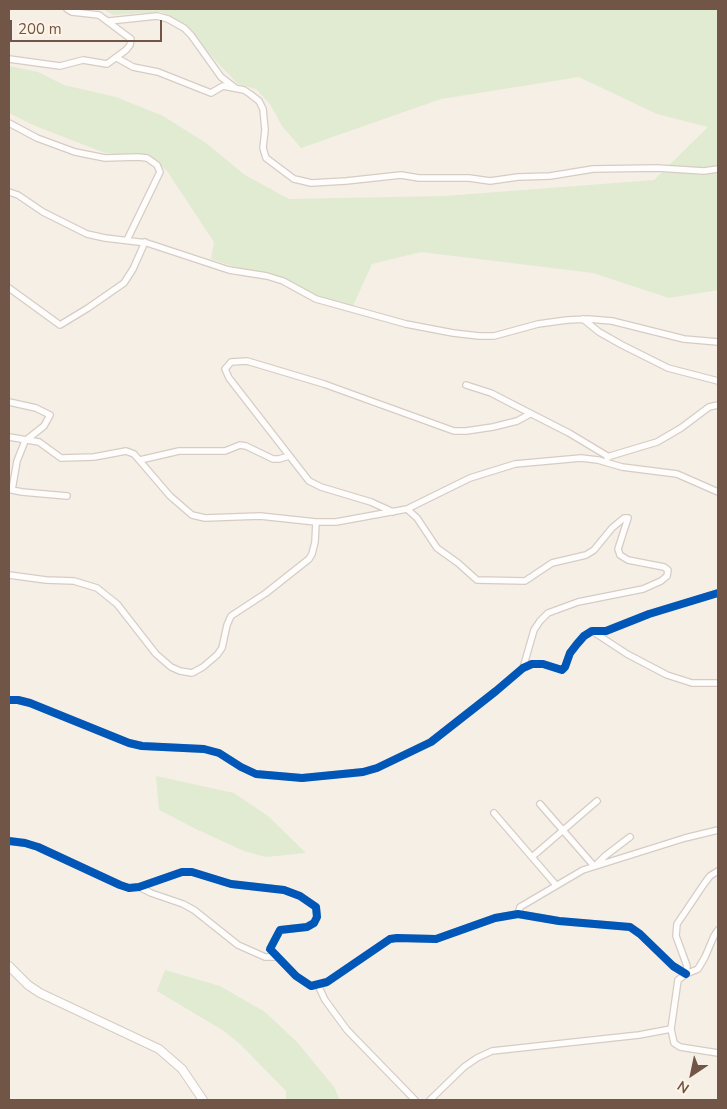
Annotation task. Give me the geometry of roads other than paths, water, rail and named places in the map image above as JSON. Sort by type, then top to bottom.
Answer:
[{"type":"street","points":[[9,59],[60,66],[83,60],[107,64],[126,50],[131,39],[109,21],[99,15],[72,12],[67,9]]},
{"type":"street","points":[[109,21],[157,16],[168,19],[184,28],[191,35],[221,77],[236,88]]},
{"type":"street","points":[[117,58],[134,67],[158,72],[211,93],[222,86],[244,90],[259,101],[263,108],[265,130],[263,148],[266,158],[294,179],[311,183],[401,175],[419,178],[469,178],[490,181],[518,177],[550,176],[593,169],[657,168],[704,171],[718,169]]},
{"type":"street","points":[[9,123],[37,138],[76,152],[106,158],[138,156],[147,158],[157,165],[160,172],[127,240]]},
{"type":"street","points":[[9,192],[86,234],[145,242],[229,270],[267,276],[282,281],[316,299],[406,324],[453,333],[494,336],[538,324],[583,319],[612,321],[684,339],[718,342]]},
{"type":"street","points":[[9,288],[60,325],[124,283],[133,269],[145,242]]},
{"type":"street","points":[[583,319],[599,332],[668,368],[718,381]]},
{"type":"street","points":[[393,512],[371,502],[321,487],[309,481],[229,378],[225,369],[231,362],[247,362],[324,384],[454,431],[493,427],[517,421],[530,414]]},
{"type":"street","points":[[466,385],[491,394],[569,432],[609,457]]},
{"type":"street","points":[[9,402],[36,408],[50,415],[44,426],[27,439],[17,460],[12,490],[67,496]]},
{"type":"street","points":[[598,460],[657,442],[681,428],[709,407],[718,405]]},
{"type":"street","points":[[9,437],[39,442],[61,458],[94,457],[126,451],[134,454],[170,496],[192,515],[205,518],[260,516],[316,522],[336,522],[407,509],[470,478],[515,464],[581,458],[598,460],[622,467],[677,474],[718,492]]},
{"type":"street","points":[[140,460],[179,451],[225,451],[240,445],[273,459],[289,456]]},
{"type":"street","points":[[407,509],[417,518],[437,548],[477,580],[525,581],[552,563],[586,556],[624,518],[628,518],[618,549],[620,555],[628,560],[664,567],[668,570],[667,576],[661,581],[643,589],[578,602],[548,613],[534,630],[523,668]]},
{"type":"street","points":[[9,575],[46,580],[74,581],[97,588],[117,604],[156,654],[180,671],[192,673],[203,668],[222,648],[231,616],[266,593],[310,559],[314,548],[316,522]]},
{"type":"street","points":[[9,700],[30,703],[130,743],[142,746],[204,749],[220,753],[241,767],[256,774],[302,778],[363,772],[377,768],[432,742],[523,668],[532,664],[543,664],[562,670],[570,653],[584,636],[592,631],[606,631],[649,614],[718,593]]},
{"type":"street","points":[[592,631],[627,654],[666,675],[692,683],[718,683]]},
{"type":"street","points":[[532,857],[597,801]]},
{"type":"street","points":[[540,804],[594,866]]},
{"type":"street","points":[[494,813],[556,885]]},
{"type":"street","points":[[518,914],[520,907],[583,870],[685,838],[718,830]]},
{"type":"street","points":[[594,866],[630,837]]},
{"type":"street","points":[[9,841],[38,847],[120,886],[129,888],[139,887],[182,872],[192,872],[231,884],[284,890],[300,896],[316,907],[317,917],[314,923],[307,927],[280,930],[270,949],[296,976],[311,986],[327,982],[390,940],[397,938],[436,939],[495,918],[518,914],[559,921],[630,927],[640,934],[673,966],[686,974]]},
{"type":"street","points":[[686,974],[688,966],[676,936],[677,924],[710,876],[718,871]]},
{"type":"street","points":[[139,887],[194,910],[238,945],[265,957],[277,957]]},
{"type":"street","points":[[718,930],[698,969],[678,980],[671,1029],[674,1042],[680,1047],[718,1053]]},
{"type":"street","points":[[9,966],[28,985],[40,993],[159,1049],[182,1069],[203,1100]]},
{"type":"street","points":[[318,985],[325,1000],[347,1030],[415,1100]]},
{"type":"street","points":[[430,1100],[464,1067],[492,1051],[639,1035],[671,1029]]}]
